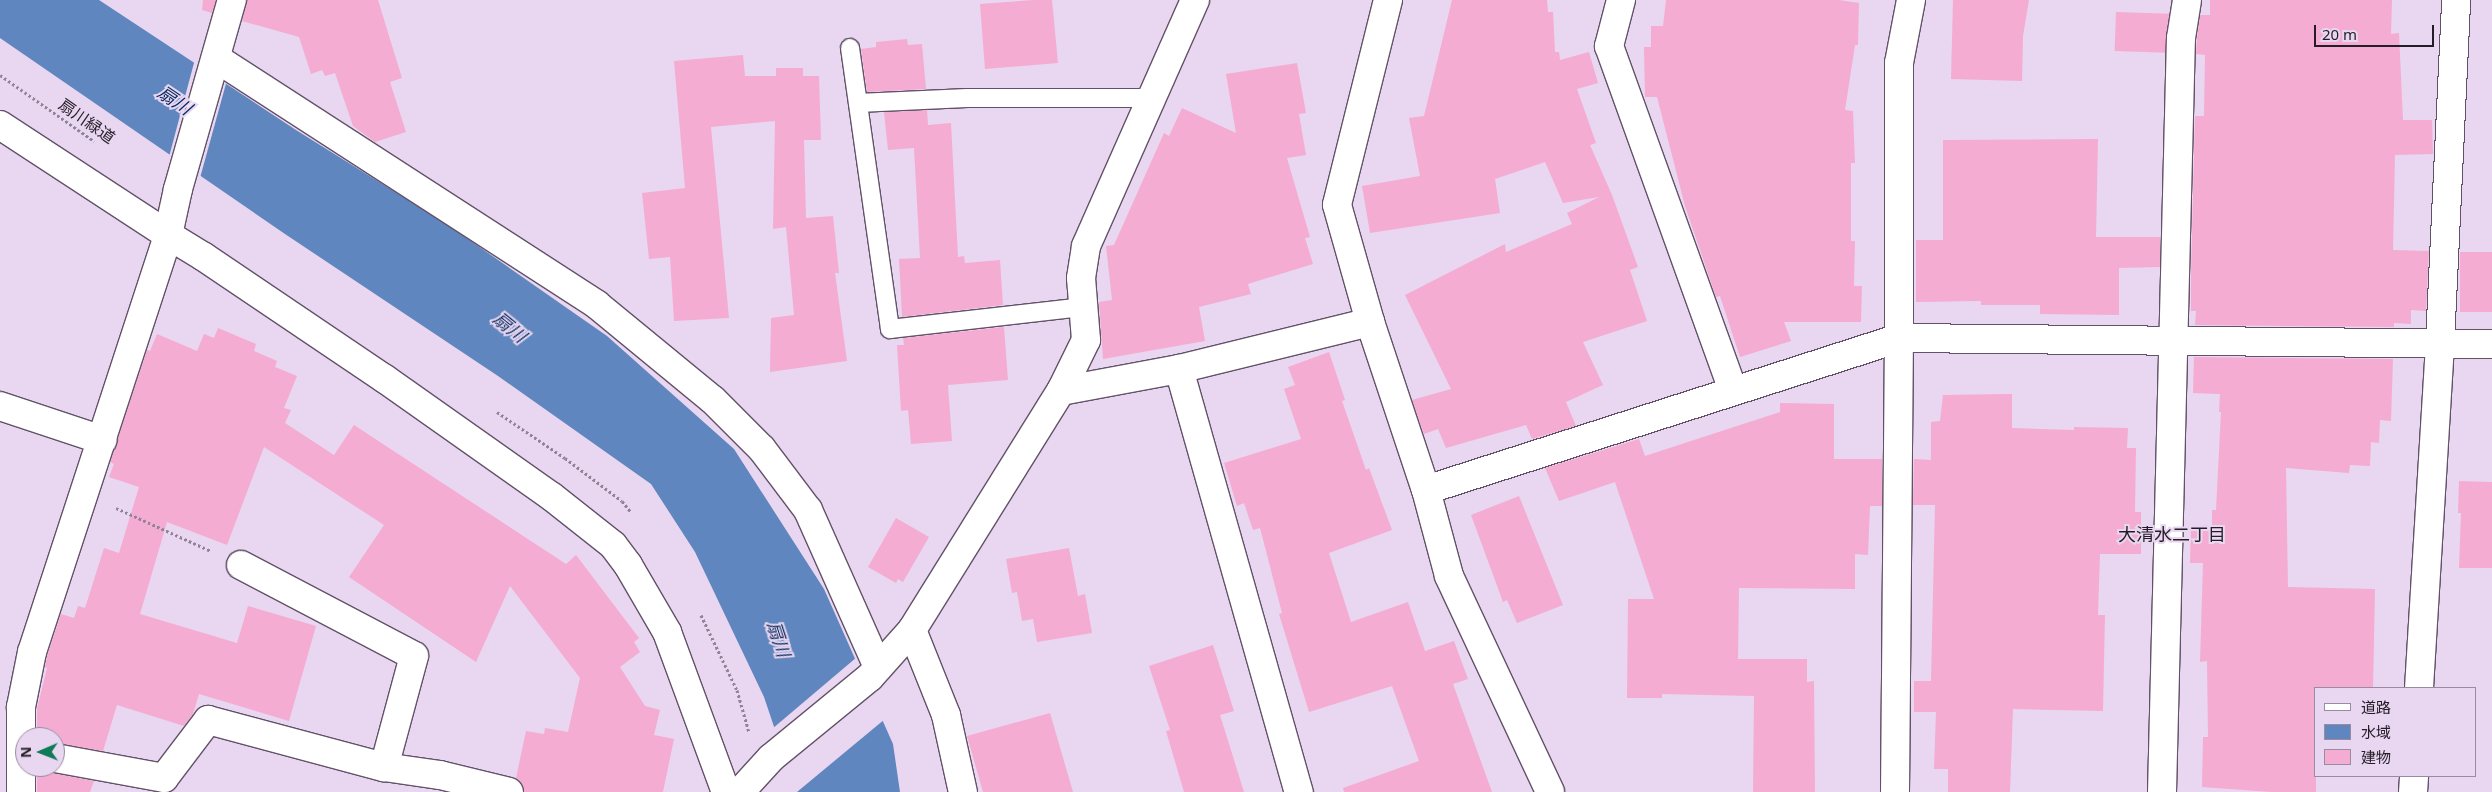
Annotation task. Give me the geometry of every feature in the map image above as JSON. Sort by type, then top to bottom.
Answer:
[{"type":"street","points":[[22,727],[21,707],[32,652],[168,235],[178,189],[232,0]]},
{"type":"street","points":[[740,792],[771,758],[874,672],[912,630],[1061,392],[1086,340],[1081,278],[1086,246],[1195,0]]},
{"type":"street","points":[[1388,0],[1337,205],[1370,322],[1426,490],[1449,576],[1550,792]]},
{"type":"street","points":[[1622,0],[1609,46],[1733,390]]},
{"type":"street","points":[[1895,792],[1899,338],[1899,63],[1911,0]]},
{"type":"street","points":[[2162,792],[2181,38],[2187,0]]},
{"type":"street","points":[[2420,687],[2440,343],[2456,0]]},
{"type":"street","points":[[215,60],[596,304],[714,400],[762,449],[808,510],[874,672]]},
{"type":"street","points":[[0,125],[204,257],[385,379],[551,496],[613,545],[628,565],[667,632],[726,792]]},
{"type":"street","points":[[1061,392],[1179,369],[1370,322]]},
{"type":"street","points":[[1426,490],[1899,338],[2173,339],[2492,344]]},
{"type":"street","points":[[1179,369],[1299,792]]},
{"type":"street","points":[[0,406],[102,440]]},
{"type":"street","points":[[241,565],[414,656],[384,767]]},
{"type":"street","points":[[912,630],[946,714],[963,792]]},
{"type":"street","points":[[65,760],[164,778],[208,720],[384,767],[440,775],[509,792]]},
{"type":"street","points":[[22,792],[23,777]]},
{"type":"street","points":[[2413,792],[2414,777]]},
{"type":"lane","points":[[850,48],[890,328],[1084,307]]},
{"type":"lane","points":[[858,103],[968,98],[1152,98]]},
{"type":"path","name":"扇川緑道","points":[[0,75],[96,143]]},
{"type":"path","points":[[84,494],[241,565]]},
{"type":"water","name":"扇川","points":[[0,0],[99,0],[296,130],[448,225],[607,336],[734,449],[824,589],[893,744],[900,792],[796,792],[764,697],[695,552],[651,484],[498,376],[285,234],[0,38]]},
{"type":"pier","points":[[195,59],[227,80],[200,178],[169,157]]},
{"type":"pier","points":[[857,657],[885,719],[797,792],[793,792],[772,729]]},
{"type":"building","points":[[203,0],[216,0],[212,13],[202,10]]},
{"type":"building","points":[[247,0],[378,0],[402,78],[390,82],[406,132],[375,142],[353,126],[335,73],[325,76],[322,70],[311,74],[299,37],[242,21]]},
{"type":"building","points":[[1052,0],[1058,63],[985,69],[980,4]]},
{"type":"building","points":[[1452,0],[1547,0],[1548,12],[1553,12],[1555,52],[1559,52],[1560,60],[1589,52],[1598,83],[1577,89],[1596,143],[1590,145],[1612,195],[1638,267],[1630,270],[1647,321],[1583,342],[1603,385],[1566,402],[1576,426],[1532,439],[1526,425],[1446,448],[1438,429],[1424,434],[1412,400],[1451,389],[1405,295],[1505,244],[1506,252],[1572,224],[1567,213],[1599,197],[1563,203],[1545,162],[1495,179],[1500,213],[1370,233],[1362,186],[1420,176],[1409,118],[1424,116]]},
{"type":"building","points":[[1666,0],[1839,0],[1859,3],[1858,45],[1855,45],[1845,110],[1853,111],[1855,163],[1851,163],[1851,241],[1855,241],[1854,286],[1862,286],[1861,322],[1784,322],[1791,341],[1740,357],[1720,296],[1716,297],[1685,206],[1657,97],[1645,97],[1644,47],[1651,47],[1651,26],[1663,26]]},
{"type":"building","points":[[1953,0],[2029,0],[2023,36],[2022,81],[1951,79]]},
{"type":"building","points":[[2210,0],[2392,0],[2391,34],[2399,33],[2403,120],[2432,120],[2433,154],[2395,155],[2393,250],[2429,251],[2426,311],[2411,310],[2411,324],[2394,323],[2394,327],[2195,325],[2196,311],[2191,311],[2191,275],[2195,116],[2204,116],[2205,55],[2196,54],[2200,15],[2210,15]]},
{"type":"building","points":[[2116,12],[2169,14],[2168,53],[2115,51]]},
{"type":"building","points":[[907,39],[908,45],[922,44],[926,89],[867,92],[861,49],[876,47],[876,42]]},
{"type":"building","points":[[743,55],[745,76],[776,76],[776,68],[803,68],[803,76],[819,76],[821,140],[804,140],[806,218],[833,216],[839,273],[835,273],[847,361],[770,372],[771,318],[794,315],[786,227],[773,229],[775,121],[711,127],[729,318],[674,321],[670,257],[649,259],[642,193],[685,188],[674,61]]},
{"type":"building","points":[[1297,63],[1306,113],[1299,114],[1306,155],[1287,158],[1310,237],[1305,238],[1313,264],[1248,284],[1251,294],[1199,307],[1205,341],[1103,359],[1099,302],[1112,300],[1106,246],[1114,245],[1164,133],[1169,136],[1182,108],[1236,133],[1226,74]]},
{"type":"building","points":[[927,110],[928,125],[951,123],[958,257],[964,256],[965,263],[1000,260],[1003,305],[902,317],[899,259],[920,258],[914,148],[888,150],[884,112]]},
{"type":"building","points":[[2098,139],[2096,237],[2160,237],[2160,267],[2119,268],[2119,315],[2040,314],[2040,305],[1981,305],[1981,301],[1916,302],[1916,240],[1943,240],[1943,140]]},
{"type":"building","points":[[2460,252],[2492,252],[2492,312],[2460,312]]},
{"type":"building","points":[[1004,327],[1008,380],[948,385],[952,441],[911,444],[908,410],[901,411],[897,345],[904,345],[903,338]]},
{"type":"building","points":[[218,328],[256,344],[254,351],[277,361],[275,367],[297,376],[284,408],[291,410],[285,423],[334,455],[354,425],[566,564],[576,555],[639,638],[634,642],[640,652],[620,667],[645,706],[660,710],[654,735],[674,739],[663,792],[524,792],[520,781],[516,778],[526,731],[544,734],[545,728],[568,732],[580,678],[510,586],[476,662],[349,577],[384,525],[264,447],[227,545],[167,522],[140,614],[237,643],[248,606],[316,626],[289,721],[199,694],[193,714],[184,726],[117,705],[103,751],[65,745],[65,727],[37,727],[37,709],[47,668],[45,667],[47,656],[61,614],[74,618],[78,606],[85,608],[104,548],[119,553],[139,487],[109,477],[114,464],[110,462],[147,350],[150,351],[157,334],[197,351],[204,334],[214,338]]},
{"type":"building","points":[[1329,352],[1345,400],[1342,401],[1366,470],[1369,468],[1392,530],[1329,553],[1351,622],[1408,602],[1425,651],[1454,641],[1468,679],[1453,684],[1492,792],[1344,792],[1343,788],[1419,761],[1392,686],[1309,712],[1279,614],[1282,613],[1260,528],[1253,530],[1244,503],[1237,506],[1224,463],[1301,439],[1284,389],[1295,385],[1288,367]]},
{"type":"building","points":[[2194,357],[2393,359],[2391,421],[2380,420],[2379,443],[2371,442],[2370,466],[2350,465],[2349,473],[2286,468],[2288,587],[2375,589],[2373,687],[2314,687],[2314,777],[2316,777],[2316,792],[2271,792],[2202,787],[2203,737],[2208,737],[2207,661],[2200,662],[2203,563],[2190,563],[2191,526],[2212,525],[2212,510],[2216,510],[2221,412],[2219,412],[2220,394],[2193,393]]},
{"type":"building","points":[[2012,394],[2012,428],[2074,430],[2074,427],[2128,428],[2127,448],[2136,448],[2135,512],[2141,512],[2141,554],[2100,554],[2098,615],[2105,615],[2103,711],[2013,709],[2010,792],[1948,792],[1948,769],[1934,769],[1936,712],[1914,712],[1914,681],[1931,681],[1935,505],[1913,505],[1914,459],[1931,460],[1931,422],[1940,421],[1943,395]]},
{"type":"building","points":[[1780,403],[1834,404],[1834,459],[1882,459],[1882,506],[1870,506],[1868,555],[1855,554],[1855,589],[1739,588],[1738,659],[1807,659],[1807,682],[1814,681],[1815,792],[1753,792],[1754,696],[1662,694],[1662,698],[1627,698],[1628,599],[1654,599],[1615,482],[1559,501],[1545,468],[1639,439],[1645,456],[1780,412]]},
{"type":"building","points":[[2459,481],[2492,482],[2492,568],[2459,568],[2461,513],[2458,513]]},
{"type":"building","points":[[1519,496],[1563,605],[1517,623],[1507,600],[1503,602],[1471,515]]},
{"type":"building","points":[[896,518],[929,537],[903,582],[898,579],[896,583],[868,567]]},
{"type":"building","points":[[1069,548],[1078,596],[1085,594],[1092,633],[1037,642],[1033,619],[1022,621],[1017,592],[1012,593],[1006,559]]},
{"type":"building","points":[[1213,645],[1234,711],[1220,715],[1244,792],[1184,792],[1166,731],[1170,730],[1149,666]]},
{"type":"building","points":[[1050,713],[1073,792],[983,792],[967,736]]},
{"type":"building","points":[[65,775],[94,781],[90,792],[37,792],[37,777],[65,777]]},
{"type":"district","name":"大清水二丁目","points":[[2172,534]]}]
